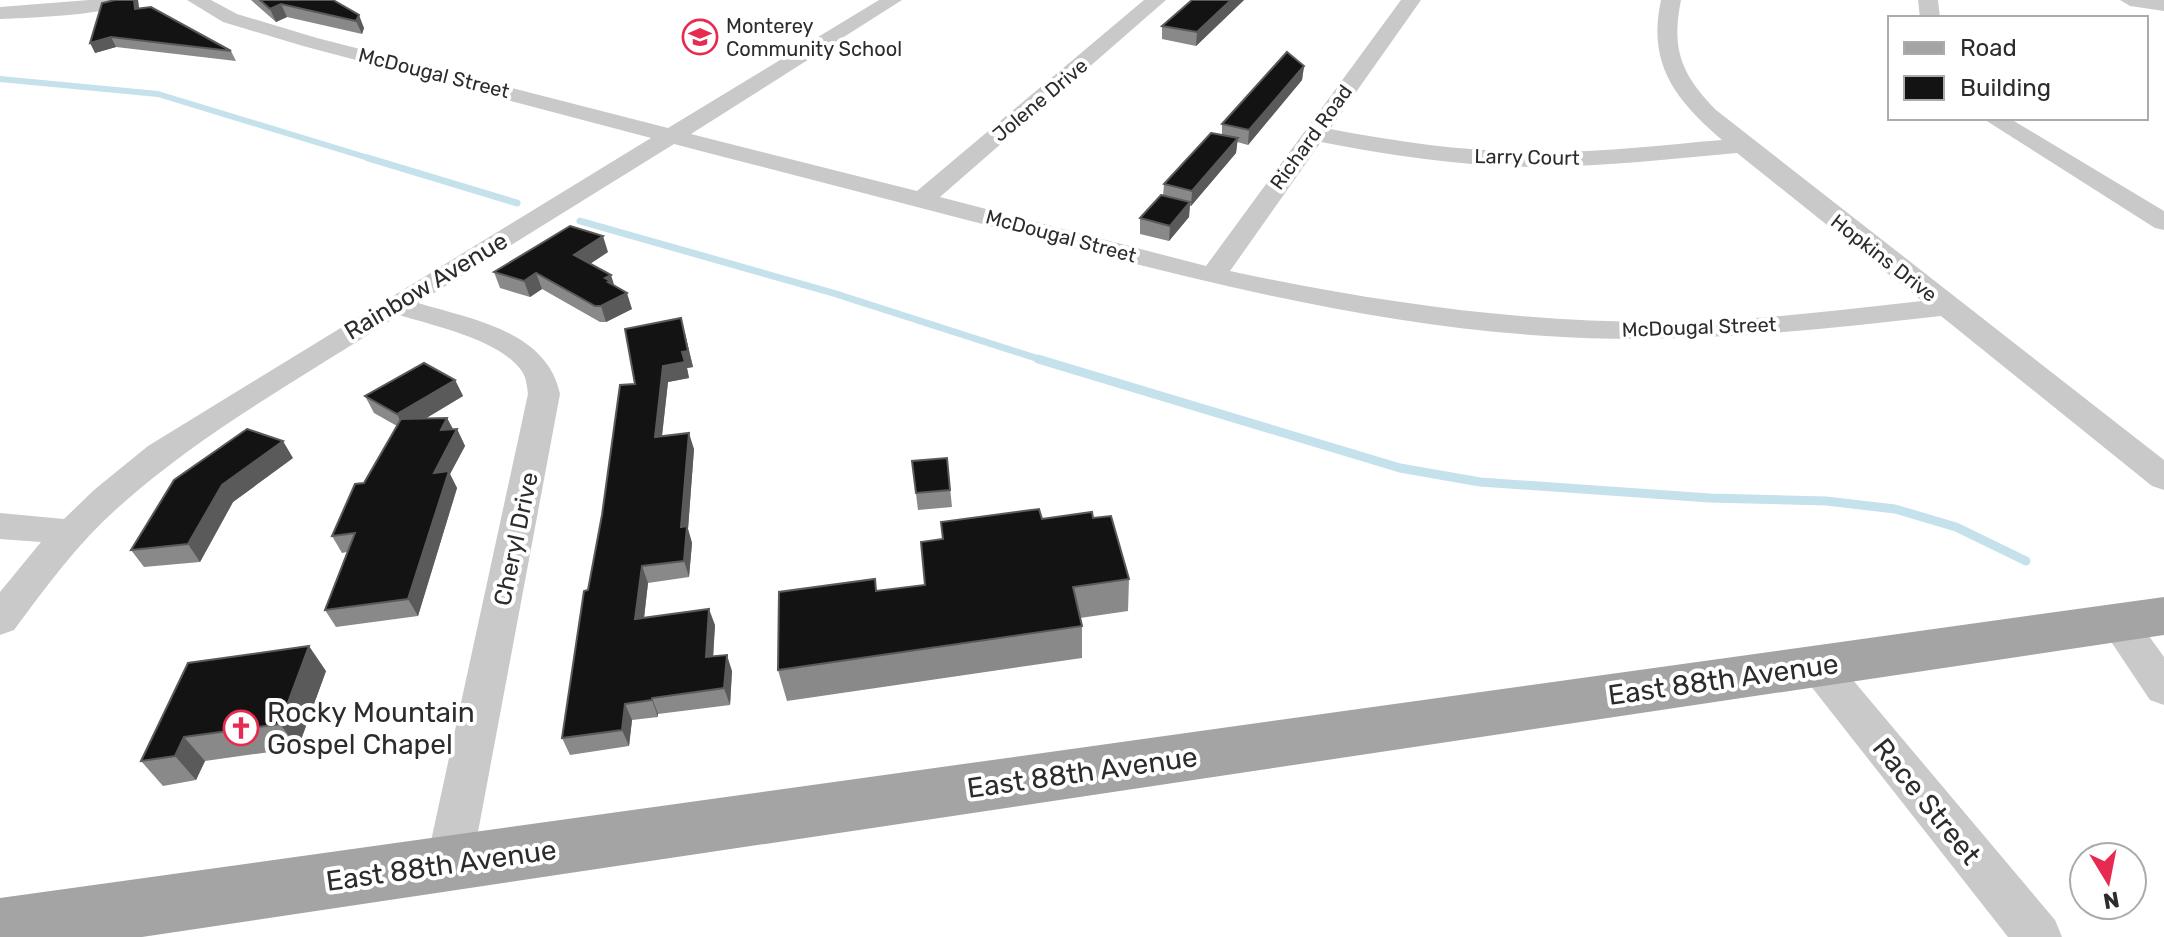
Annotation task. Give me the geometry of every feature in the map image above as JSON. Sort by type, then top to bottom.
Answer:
[{"type":"main road","name":"East 88th Avenue","points":[[0,928],[1817,665],[2148,628]]},
{"type":"street","points":[[0,13],[63,10],[125,0]]},
{"type":"street","name":"McDougal Street","points":[[197,0],[230,18],[297,38],[1213,276],[1320,300],[1404,313],[1570,329],[1658,331],[1727,328],[1947,307]]},
{"type":"street","name":"Rainbow Avenue","points":[[0,620],[72,532],[106,498],[160,454],[395,305],[892,0]]},
{"type":"street","name":"Jolene Drive","points":[[923,199],[1156,0]]},
{"type":"street","name":"Richard Road","points":[[1213,276],[1411,0]]},
{"type":"street","name":"Hopkins Drive","points":[[1671,0],[1663,35],[1680,84],[1698,106],[1742,145],[2164,478]]},
{"type":"street","points":[[2130,0],[2164,5]]},
{"type":"street","points":[[1996,120],[2164,222]]},
{"type":"street","name":"Larry Court","points":[[1313,133],[1419,152],[1508,159],[1590,158],[1742,145]]},
{"type":"street","name":"Cheryl Drive","points":[[395,305],[504,342],[534,364],[541,375],[544,394],[449,864]]},
{"type":"street","points":[[0,526],[72,532]]},
{"type":"street","points":[[2148,628],[2164,688]]},
{"type":"street","name":"Race Street","points":[[1817,665],[2038,937]]},
{"type":"building","points":[[134,0],[135,9],[151,7],[231,51],[111,37],[90,43],[102,3]]},
{"type":"building","points":[[260,0],[333,0],[359,15],[356,21],[281,4],[270,9]]},
{"type":"building","points":[[1192,0],[1231,0],[1197,32],[1162,26]]},
{"type":"building","points":[[1287,52],[1304,66],[1249,130],[1222,124]]},
{"type":"building","points":[[1211,133],[1238,138],[1192,191],[1164,184]]},
{"type":"building","points":[[1161,195],[1190,202],[1170,226],[1140,218]]},
{"type":"building","points":[[570,226],[603,236],[574,255],[611,275],[605,278],[608,282],[627,293],[595,306],[536,273],[524,281],[494,272]]},
{"type":"building","points":[[681,318],[688,351],[682,352],[685,362],[663,366],[655,437],[689,433],[681,527],[687,526],[684,561],[642,566],[635,619],[709,609],[706,657],[727,655],[724,688],[625,704],[622,730],[562,738],[584,591],[588,590],[602,515],[620,385],[635,384],[625,329]]},
{"type":"building","points":[[424,363],[455,380],[397,414],[365,396]]},
{"type":"building","points":[[447,418],[441,430],[457,429],[434,473],[449,471],[408,599],[325,610],[355,533],[332,536],[355,484],[364,483],[401,419]]},
{"type":"building","points":[[247,429],[283,441],[222,485],[188,544],[131,550],[174,480]]},
{"type":"building","points":[[947,458],[950,490],[916,493],[912,461]]},
{"type":"building","points":[[1039,509],[1042,519],[1092,512],[1093,518],[1111,516],[1129,579],[1073,587],[1082,626],[778,670],[779,592],[875,579],[876,591],[925,585],[921,542],[943,539],[941,522]]},
{"type":"building","points":[[309,646],[280,724],[184,737],[175,756],[141,761],[188,663]]},
{"type":"waterway","points":[[0,79],[158,94],[375,160]]},
{"type":"waterway","points":[[368,158],[517,203]]},
{"type":"waterway","points":[[580,221],[833,293],[1045,361]]},
{"type":"waterway","points":[[1038,359],[1400,468],[1480,482],[1710,498],[1826,501],[1895,509],[1956,527],[2026,561]]},
{"type":"place","name":"Monterey Community School","points":[[700,37]]},
{"type":"place","name":"Rocky Mountain Gospel Chapel","points":[[241,728]]}]
